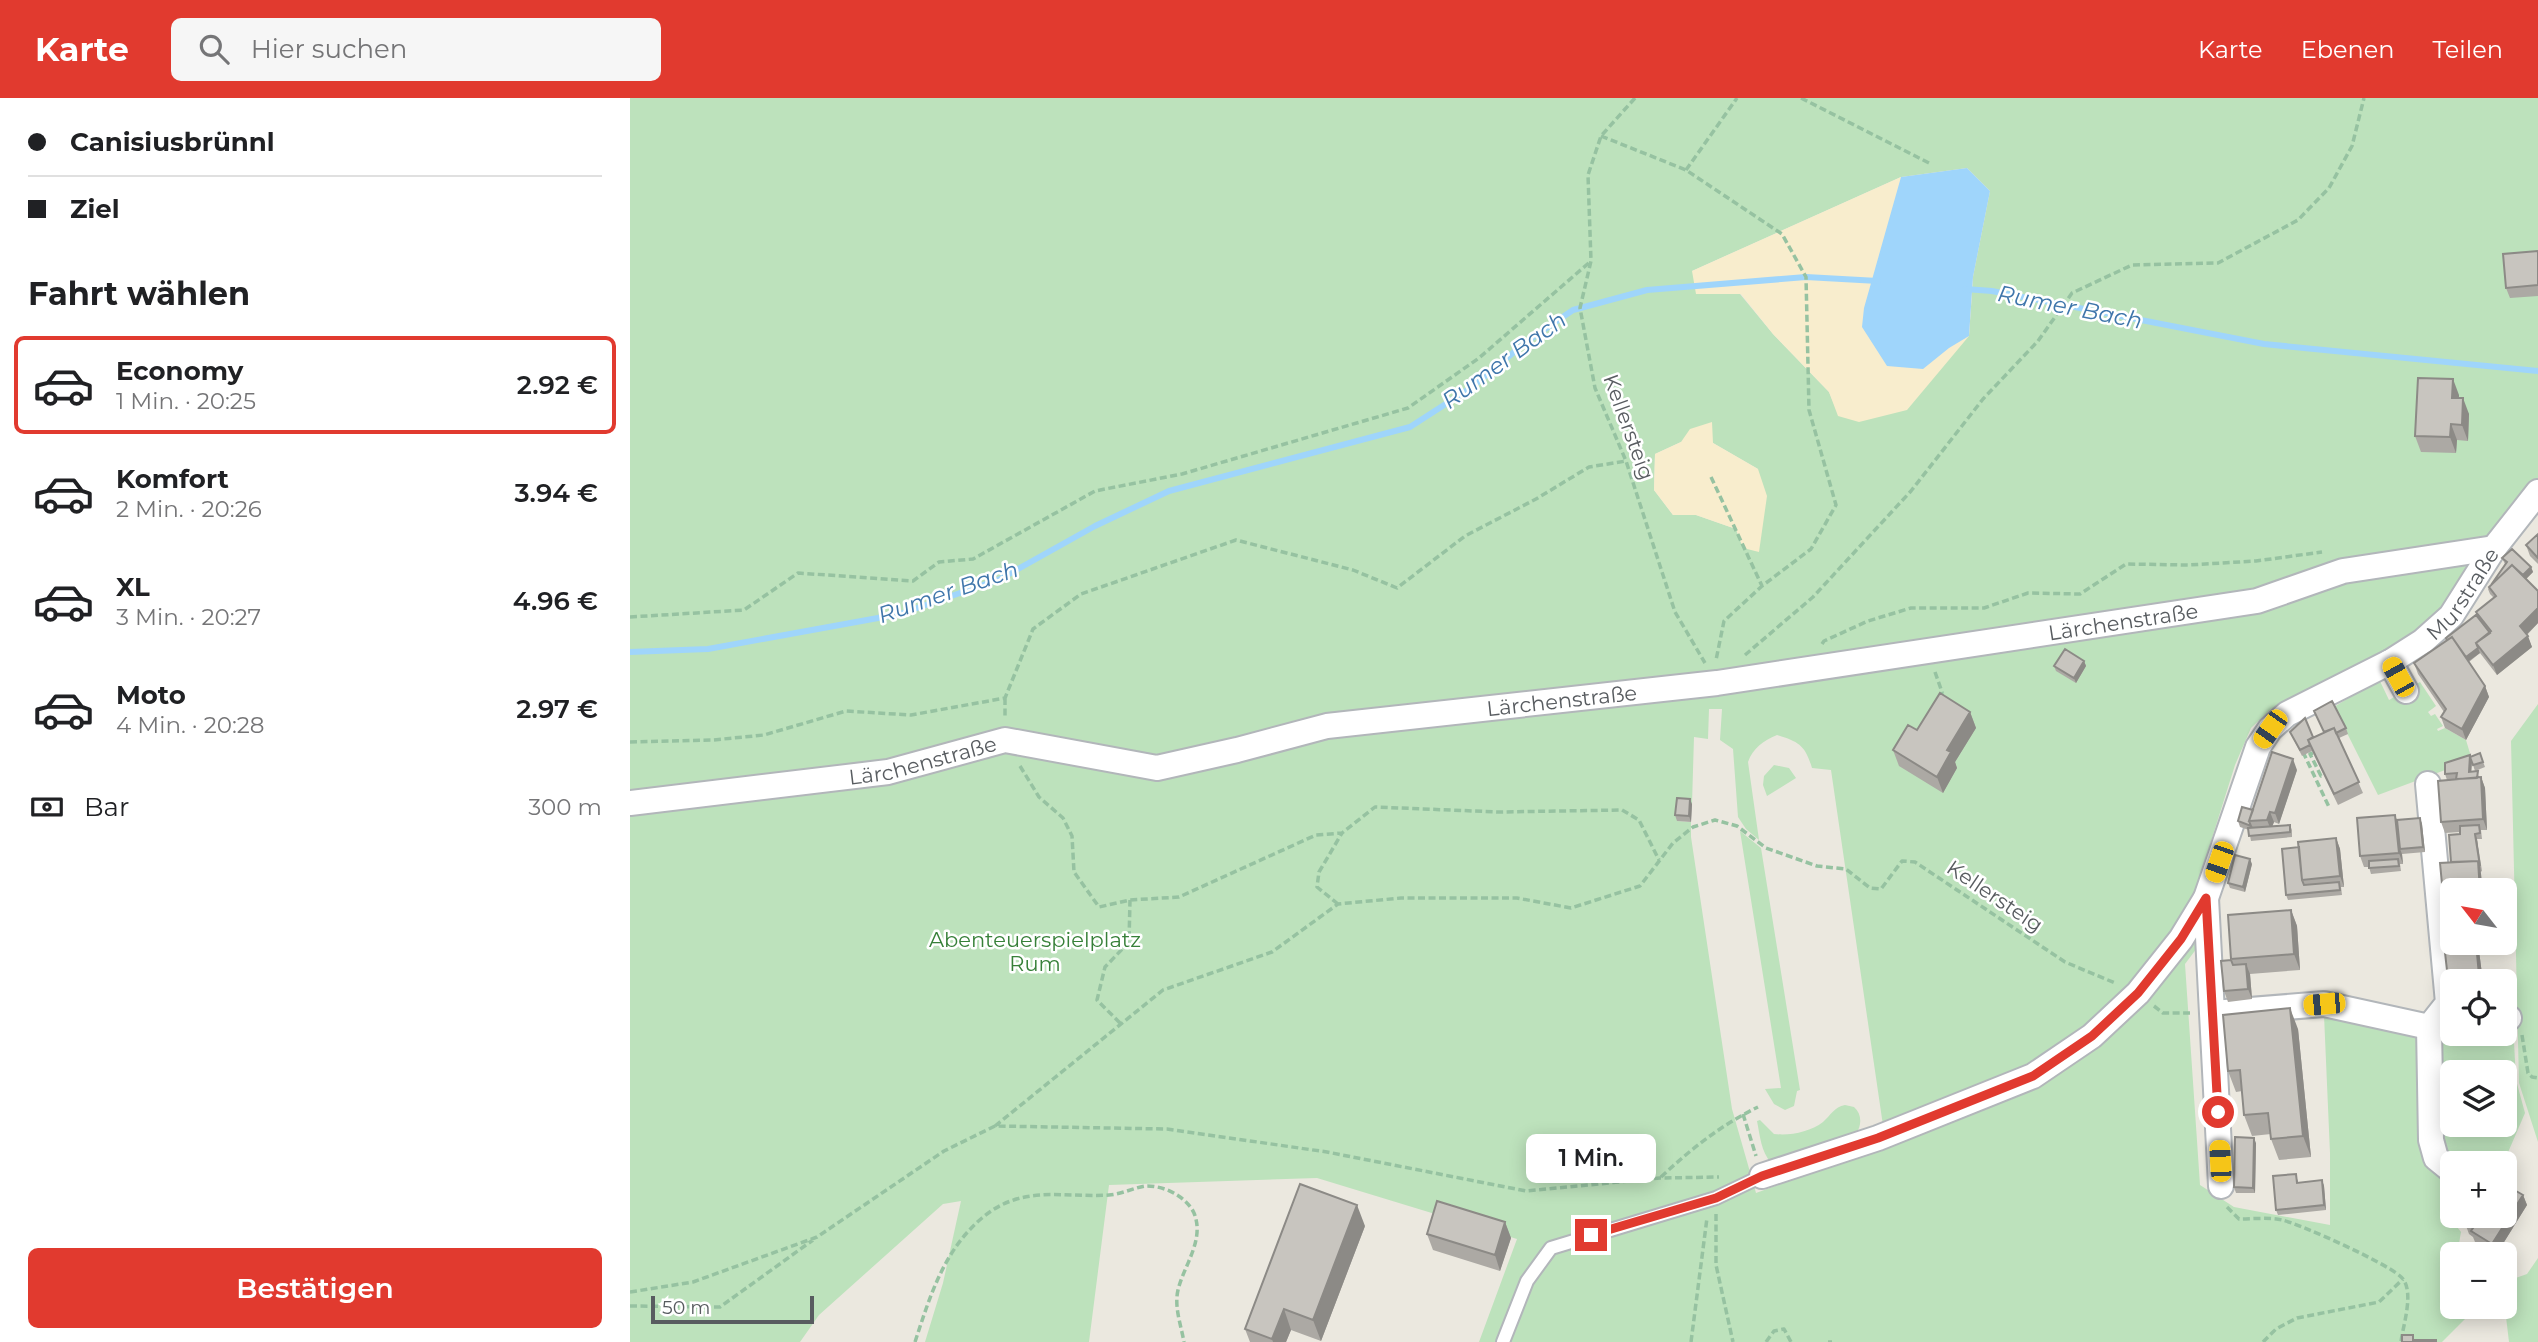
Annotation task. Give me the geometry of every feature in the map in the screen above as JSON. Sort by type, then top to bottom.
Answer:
[{"type":"street","name":"Murstraße","points":[[1762,1176],[1878,1138],[2033,1076],[2092,1036],[2138,993],[2181,939],[2206,898],[2258,747],[2270,729],[2287,714],[2390,662],[2423,641],[2451,616],[2494,548],[2538,492]]},
{"type":"street","name":"Lärchenstraße","points":[[630,803],[888,772],[1005,740],[1157,768],[1327,726],[1717,683],[2257,601],[2343,571],[2494,548]]},
{"type":"street","points":[[2390,662],[2406,691]]},
{"type":"street","points":[[2428,784],[2445,969]]},
{"type":"street","name":"Murstraße","points":[[2206,898],[2221,1186]]},
{"type":"street","points":[[2213,1013],[2324,1004],[2440,1025],[2431,1146],[2435,1158],[2440,1162]]},
{"type":"lane","points":[[1503,1342],[1527,1281],[1551,1248],[1713,1198],[1762,1176]]},
{"type":"path","name":"Kellersteig","points":[[1634,98],[1601,136],[1588,175],[1591,261],[1580,308],[1595,388],[1626,461],[1675,612],[1717,683]]},
{"type":"path","points":[[1686,170],[1737,98]]},
{"type":"path","points":[[1801,98],[1931,164]]},
{"type":"path","points":[[1742,658],[1813,597],[1911,491],[1983,400],[2038,341],[2072,293],[2132,265],[2218,263],[2298,220],[2329,188],[2352,146],[2364,98]]},
{"type":"path","points":[[1601,136],[1686,170],[1782,234],[1806,276],[1810,410],[1836,505],[1811,549],[1762,586],[1724,621],[1715,654],[1717,683]]},
{"type":"path","points":[[630,617],[744,610],[798,573],[913,581],[939,562],[974,559],[1095,491],[1182,474],[1408,408],[1479,358],[1591,261]]},
{"type":"path","points":[[1342,833],[1316,835],[1179,897],[1130,900],[1099,907],[1074,872],[1072,836],[1063,818],[1039,797],[1005,740],[1005,698],[1033,629],[1081,594],[1236,540],[1353,570],[1397,588],[1465,536],[1536,499],[1589,467],[1626,461]]},
{"type":"path","points":[[1711,477],[1762,586]]},
{"type":"path","points":[[1810,669],[1824,641],[1868,621],[1911,608],[1984,608],[2028,593],[2080,594],[2126,564],[2188,565],[2256,561],[2323,552]]},
{"type":"path","points":[[1929,651],[1942,692],[1940,702]]},
{"type":"path","points":[[630,742],[713,740],[764,735],[846,711],[911,715],[1005,698]]},
{"type":"path","points":[[2312,745],[2302,750],[2329,807]]},
{"type":"path","points":[[2313,753],[2310,754],[2318,771],[2321,776],[2324,775]]},
{"type":"path","points":[[2313,773],[2318,771]]},
{"type":"path","points":[[630,1306],[720,1307],[944,1151],[995,1126],[1163,990],[1272,952],[1338,904],[1401,898],[1517,898],[1571,908],[1640,886],[1659,860],[1639,820],[1622,810],[1499,812],[1374,807],[1342,833],[1319,872],[1317,887],[1338,904]]},
{"type":"path","name":"Kellersteig","points":[[1659,860],[1672,843],[1693,827],[1715,820],[1737,826],[1766,848],[1817,866],[1846,869],[1870,888],[1881,889],[1902,861],[1916,862],[2065,962],[2138,993]]},
{"type":"path","points":[[1120,1023],[1097,1000],[1105,967],[1129,942],[1130,900]]},
{"type":"path","points":[[2138,993],[2163,1013],[2213,1013]]},
{"type":"path","points":[[2517,1022],[2520,1025],[2528,1073],[2538,1078]]},
{"type":"path","points":[[1660,1178],[1726,1123],[1758,1107]]},
{"type":"path","points":[[1743,1114],[1762,1176]]},
{"type":"path","points":[[995,1126],[1167,1129],[1327,1152],[1526,1191],[1660,1178],[1724,1177]]},
{"type":"path","points":[[915,1342],[930,1297],[949,1257],[964,1235],[995,1208],[1040,1193],[1112,1195],[1152,1186],[1178,1196],[1195,1216],[1195,1246],[1183,1274],[1177,1299],[1184,1342]]},
{"type":"path","points":[[2221,1186],[2223,1202],[2239,1219],[2278,1219],[2297,1224],[2348,1247],[2403,1279],[2407,1290],[2401,1342]]},
{"type":"path","points":[[1692,1342],[1703,1241],[1713,1198]]},
{"type":"path","points":[[1713,1198],[1716,1265],[1733,1342]]},
{"type":"path","points":[[630,1292],[693,1282],[817,1237]]},
{"type":"path","points":[[2263,1342],[2276,1329],[2297,1318],[2379,1302],[2403,1279]]},
{"type":"path","points":[[1766,1342],[1774,1331],[1784,1329],[1791,1342]]},
{"type":"green space","name":"Abenteuerspielplatz Rum","points":[[630,98],[2538,98],[2538,481],[2507,510],[2458,588],[2436,616],[2409,637],[2271,709],[2251,728],[2235,765],[2191,905],[2203,940],[2185,964],[2200,1185],[2234,1207],[2330,1225],[2324,1015],[2440,1032],[2440,1046],[2514,1046],[2515,1060],[2440,1060],[2440,1137],[2515,1137],[2509,1151],[2440,1151],[2440,1228],[2458,1228],[2461,1232],[2459,1242],[2440,1242],[2440,1319],[2465,1319],[2442,1342],[1479,1342],[1517,1239],[1317,1178],[1109,1185],[1089,1342],[925,1342],[943,1283],[961,1201],[943,1204],[819,1315],[800,1342],[630,1342]],"holes":[[[1901,177],[1973,277],[1969,335],[1839,416],[1829,392],[1773,334],[1740,294],[1692,271]],[[1681,442],[1713,443],[1758,469],[1743,548],[1736,529],[1696,515],[1673,515],[1654,490],[1655,454]],[[1709,709],[1722,709],[1720,740],[1733,749],[1738,817],[1746,829],[1759,840],[1748,762],[1759,746],[1777,735],[1785,737],[1804,749],[1812,768],[1831,770],[1886,1146],[1756,1193],[1732,1109],[1691,837],[1691,822],[1677,821],[1679,803],[1692,804],[1694,737],[1708,739]]]},
{"type":"green space","points":[[2379,679],[2389,700],[2420,682],[2436,706],[2428,712],[2431,716],[2435,714],[2443,726],[2437,729],[2438,731],[2445,728],[2466,740],[2472,760],[2378,795],[2334,707]]},
{"type":"green space","points":[[2538,704],[2538,1142],[2519,1083],[2517,878],[2514,878],[2511,741]]},
{"type":"green space","points":[[1774,765],[1789,768],[1796,778],[1767,796],[1763,785],[1764,776]]},
{"type":"green space","points":[[1740,831],[1761,848],[1800,1090],[1797,1091],[1794,1106],[1785,1110],[1774,1104],[1765,1089],[1781,1088]]},
{"type":"green space","points":[[2517,1084],[2525,1113],[2517,1132]]},
{"type":"green space","points":[[1845,1105],[1854,1107],[1859,1113],[1860,1123],[1856,1134],[1771,1163],[1763,1148],[1757,1121],[1760,1120],[1774,1134],[1793,1134],[1818,1125],[1835,1109]]},
{"type":"green space","points":[[2538,1258],[2538,1342],[2509,1342],[2506,1319],[2517,1319],[2517,1278],[2527,1274]]},
{"type":"sand","points":[[1967,168],[1990,191],[1973,277],[1969,336],[1907,410],[1859,422],[1838,416],[1829,392],[1773,334],[1741,294],[1696,294],[1692,271],[1901,177]]},
{"type":"sand","points":[[1712,422],[1713,443],[1758,469],[1767,496],[1759,552],[1743,548],[1736,529],[1696,515],[1673,515],[1654,490],[1655,454],[1681,442],[1690,429]]},
{"type":"water","points":[[1967,168],[1990,191],[1973,277],[1969,336],[1923,369],[1887,366],[1862,327],[1864,308],[1901,177]]},
{"type":"building","points":[[2538,251],[2538,285],[2506,288],[2503,254]]},
{"type":"building","points":[[2418,378],[2453,379],[2452,398],[2463,398],[2462,425],[2451,424],[2450,437],[2415,436]]},
{"type":"building","points":[[2538,534],[2538,558],[2526,545]]},
{"type":"building","points":[[2512,549],[2531,567],[2523,575],[2512,565],[2491,585],[2507,562],[2502,558]]},
{"type":"building","points":[[2512,565],[2538,591],[2538,608],[2520,626],[2528,636],[2493,665],[2476,643],[2491,631],[2476,612],[2496,596],[2489,587]]},
{"type":"building","points":[[2476,615],[2490,633],[2476,643],[2478,648],[2466,657],[2452,637],[2447,640],[2446,638]]},
{"type":"building","points":[[2452,637],[2485,686],[2462,729],[2441,717],[2446,709],[2414,663]]},
{"type":"building","points":[[2065,649],[2084,661],[2074,678],[2054,666]]},
{"type":"building","points":[[1940,693],[1970,712],[1947,750],[1951,752],[1937,777],[1893,750],[1908,725],[1917,730]]},
{"type":"building","points":[[2332,701],[2346,728],[2336,733],[2334,728],[2324,732],[2314,711]]},
{"type":"building","points":[[2305,718],[2313,737],[2308,740],[2310,745],[2300,750],[2290,732]]},
{"type":"building","points":[[2334,728],[2359,782],[2334,794],[2308,740]]},
{"type":"building","points":[[2272,752],[2293,759],[2275,813],[2270,812],[2267,820],[2249,821]]},
{"type":"building","points":[[2480,753],[2483,762],[2473,765],[2470,757]]},
{"type":"building","points":[[2470,755],[2469,772],[2478,771],[2477,778],[2456,779],[2457,773],[2445,774],[2445,763]]},
{"type":"building","points":[[2481,777],[2483,819],[2441,822],[2438,781]]},
{"type":"building","points":[[1677,798],[1690,799],[1689,816],[1675,815]]},
{"type":"building","points":[[2242,807],[2253,810],[2249,821],[2251,826],[2238,821]]},
{"type":"building","points":[[2395,815],[2399,853],[2360,856],[2357,818]]},
{"type":"building","points":[[2420,818],[2423,847],[2400,849],[2397,820]]},
{"type":"building","points":[[2290,825],[2290,832],[2249,836],[2248,828]]},
{"type":"building","points":[[2479,825],[2480,833],[2475,834],[2480,866],[2478,861],[2451,862],[2449,835],[2460,834],[2460,826]]},
{"type":"building","points":[[2336,838],[2340,876],[2302,880],[2298,842]]},
{"type":"building","points":[[2299,847],[2304,885],[2339,882],[2340,890],[2286,895],[2282,849]]},
{"type":"building","points":[[2235,855],[2250,859],[2243,887],[2228,883]]},
{"type":"building","points":[[2398,859],[2399,866],[2369,868],[2369,861]]},
{"type":"building","points":[[2478,861],[2479,878],[2441,878],[2440,863]]},
{"type":"building","points":[[2291,910],[2294,954],[2231,959],[2228,915]]},
{"type":"building","points":[[2445,956],[2477,956],[2478,969],[2447,969]]},
{"type":"building","points":[[2231,960],[2233,965],[2246,964],[2248,989],[2224,991],[2221,961]]},
{"type":"building","points":[[2290,1008],[2303,1136],[2271,1139],[2268,1113],[2244,1115],[2240,1070],[2228,1071],[2223,1015]]},
{"type":"building","points":[[2235,1137],[2254,1138],[2253,1188],[2234,1187]]},
{"type":"building","points":[[2296,1174],[2297,1183],[2322,1180],[2324,1205],[2276,1210],[2273,1176]]},
{"type":"building","points":[[1300,1184],[1357,1205],[1313,1320],[1284,1309],[1272,1339],[1245,1329]]},
{"type":"building","points":[[2517,1192],[2523,1195],[2517,1204]]},
{"type":"building","points":[[1437,1201],[1505,1222],[1495,1255],[1427,1234]]},
{"type":"building","points":[[2473,1228],[2502,1228],[2493,1242],[2471,1231]]},
{"type":"building","points":[[2402,1335],[2413,1335],[2413,1342],[2402,1342]]},
{"type":"building","points":[[2436,1340],[2436,1342],[2415,1342]]},
{"type":"waterway","name":"Rumer Bach","points":[[630,652],[708,649],[900,614],[1000,579],[1095,526],[1169,491],[1410,427],[1472,387],[1526,342],[1573,310],[1647,290],[1806,277],[1878,281]]},
{"type":"waterway","name":"Rumer Bach","points":[[1965,289],[1992,291],[2264,344],[2538,371]]},
{"type":"route","points":[[1591,1235],[1716,1198],[1762,1176],[1878,1138],[2033,1076],[2092,1036],[2138,993],[2181,939],[2206,898],[2218,1112]]}]
